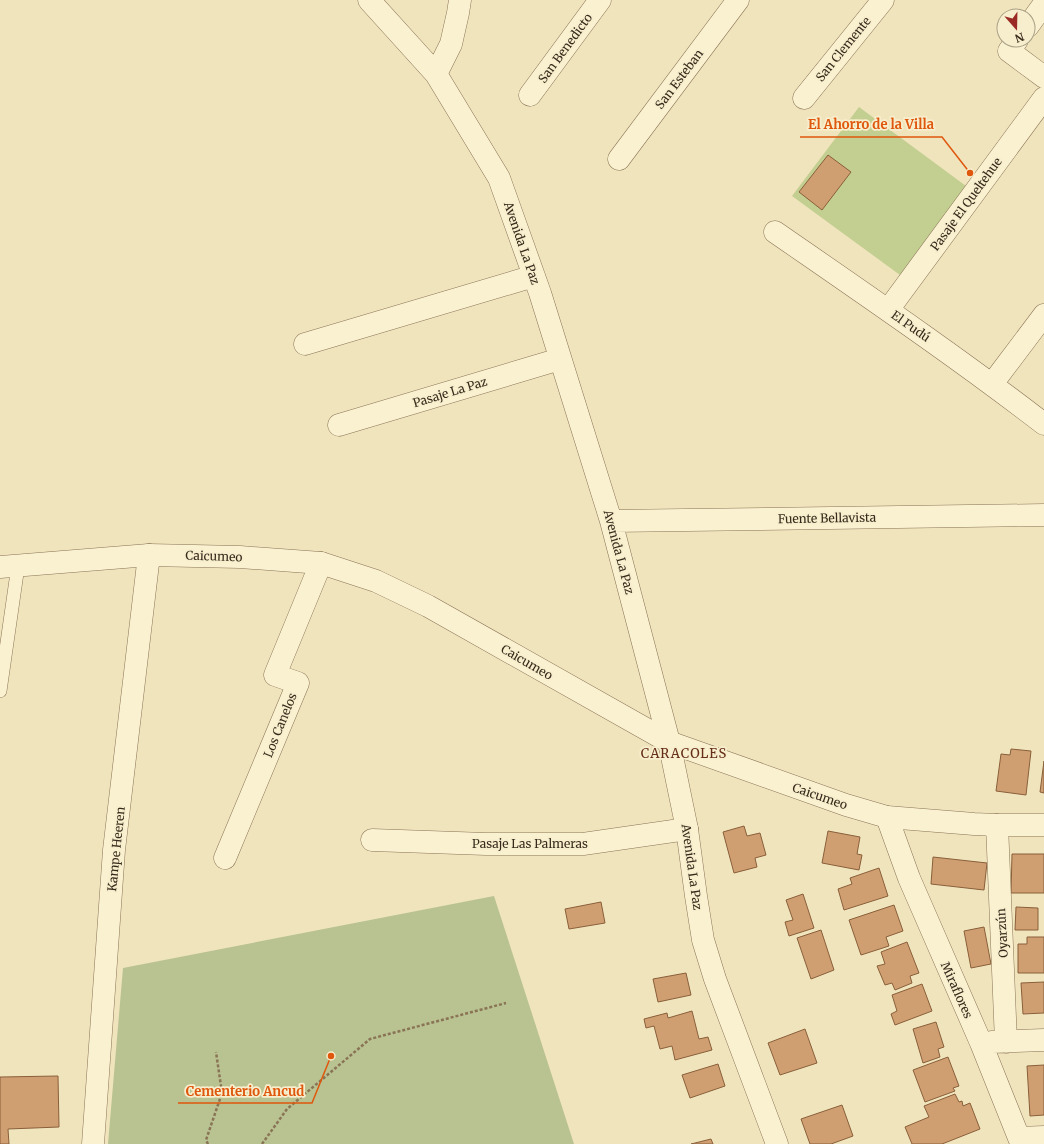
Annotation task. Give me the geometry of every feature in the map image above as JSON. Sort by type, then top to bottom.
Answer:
[{"type":"street","name":"Avenida La Paz","points":[[369,0],[436,74],[499,178],[534,276],[611,521],[669,742],[687,829],[703,940],[715,979],[777,1144]]},
{"type":"street","points":[[436,74],[451,44],[460,0]]},
{"type":"street","name":"San Benedicto","points":[[530,95],[600,0]]},
{"type":"street","name":"San Esteban","points":[[619,159],[738,0]]},
{"type":"street","name":"San Clemente","points":[[804,98],[883,0]]},
{"type":"street","points":[[1036,15],[1044,4]]},
{"type":"street","points":[[1015,48],[1044,77]]},
{"type":"street","name":"Pasaje El Queltehue","points":[[888,310],[1044,98]]},
{"type":"street","name":"El Pudú","points":[[775,232],[992,384],[1044,424]]},
{"type":"street","points":[[306,344],[534,276]]},
{"type":"street","points":[[992,384],[1044,316]]},
{"type":"street","name":"Pasaje La Paz","points":[[339,425],[560,359]]},
{"type":"street","name":"Fuente Bellavista","points":[[611,521],[1044,515]]},
{"type":"street","name":"Caicumeo","points":[[9,566],[149,555],[240,557],[321,563],[376,581],[428,606],[669,742],[846,805],[887,817],[997,825],[1044,825]]},
{"type":"street","name":"Kampe Heeren","points":[[93,1144],[114,850],[149,555]]},
{"type":"street","name":"Los Canelos","points":[[225,858],[298,683],[275,675],[321,563]]},
{"type":"street","name":"Miraflores","points":[[887,817],[908,878],[981,1043],[1019,1138],[1044,1137]]},
{"type":"street","name":"Oyarzún","points":[[997,825],[1006,1042]]},
{"type":"street","name":"Pasaje Las Palmeras","points":[[372,840],[486,844],[583,844],[687,829]]},
{"type":"street","points":[[981,1043],[1044,1040]]},
{"type":"lane","points":[[0,691],[9,566]]},
{"type":"path","points":[[262,1144],[287,1109],[370,1039],[506,1003]]},
{"type":"path","points":[[208,1144],[206,1140],[222,1093],[216,1052]]},
{"type":"green space","points":[[859,107],[966,186],[900,275],[792,196]]},
{"type":"green space","points":[[494,896],[574,1144],[108,1144],[123,968]]},
{"type":"building","points":[[828,155],[851,172],[822,210],[799,192]]},
{"type":"building","points":[[1011,749],[1031,751],[1026,795],[996,791],[1001,754],[1010,755]]},
{"type":"building","points":[[1044,761],[1044,793],[1040,792]]},
{"type":"building","points":[[744,826],[747,836],[760,833],[766,855],[755,858],[757,867],[734,873],[723,832]]},
{"type":"building","points":[[828,831],[860,837],[857,854],[862,855],[859,870],[822,863]]},
{"type":"building","points":[[1012,854],[1044,854],[1044,893],[1011,893]]},
{"type":"building","points":[[933,857],[987,863],[984,890],[931,884]]},
{"type":"building","points":[[879,868],[888,896],[844,910],[838,889],[852,884],[850,878]]},
{"type":"building","points":[[803,894],[814,928],[789,936],[785,922],[793,920],[786,900]]},
{"type":"building","points":[[601,902],[605,923],[569,929],[565,909]]},
{"type":"building","points":[[894,905],[903,931],[886,937],[889,946],[861,955],[849,920]]},
{"type":"building","points":[[1016,907],[1038,908],[1038,930],[1015,930]]},
{"type":"building","points":[[984,927],[991,964],[971,968],[964,931]]},
{"type":"building","points":[[821,930],[834,970],[811,979],[797,938]]},
{"type":"building","points":[[1027,937],[1044,937],[1044,973],[1018,973],[1018,944],[1027,944]]},
{"type":"building","points":[[907,942],[919,973],[910,976],[912,983],[895,990],[892,983],[885,985],[877,966],[885,964],[881,952]]},
{"type":"building","points":[[686,973],[691,995],[658,1002],[653,979]]},
{"type":"building","points":[[1044,982],[1044,1013],[1023,1014],[1021,983]]},
{"type":"building","points":[[922,984],[932,1011],[895,1025],[891,1014],[897,1011],[892,995]]},
{"type":"building","points":[[692,1011],[699,1039],[708,1037],[712,1050],[675,1060],[672,1046],[660,1049],[654,1026],[646,1028],[644,1019],[667,1013],[668,1018]]},
{"type":"building","points":[[936,1022],[944,1047],[938,1049],[940,1057],[923,1063],[913,1029]]},
{"type":"building","points":[[805,1029],[817,1063],[780,1075],[768,1043]]},
{"type":"building","points":[[948,1057],[959,1086],[953,1088],[955,1091],[925,1102],[913,1070]]},
{"type":"building","points":[[718,1064],[725,1086],[690,1098],[682,1075]]},
{"type":"building","points":[[1044,1065],[1044,1115],[1030,1116],[1027,1066]]},
{"type":"building","points":[[58,1076],[59,1127],[8,1129],[9,1144],[0,1144],[0,1077]]},
{"type":"building","points":[[955,1094],[959,1102],[962,1101],[963,1106],[970,1103],[980,1129],[942,1144],[912,1144],[905,1127],[929,1117],[924,1106]]},
{"type":"building","points":[[842,1105],[853,1136],[831,1144],[810,1144],[801,1119]]},
{"type":"building","points":[[711,1139],[713,1144],[691,1144]]},
{"type":"place","name":"El Ahorro de la Villa","points":[[970,173]]},
{"type":"place","name":"Cementerio Ancud","points":[[331,1056]]},
{"type":"district","name":"CARACOLES","points":[[684,753]]}]
